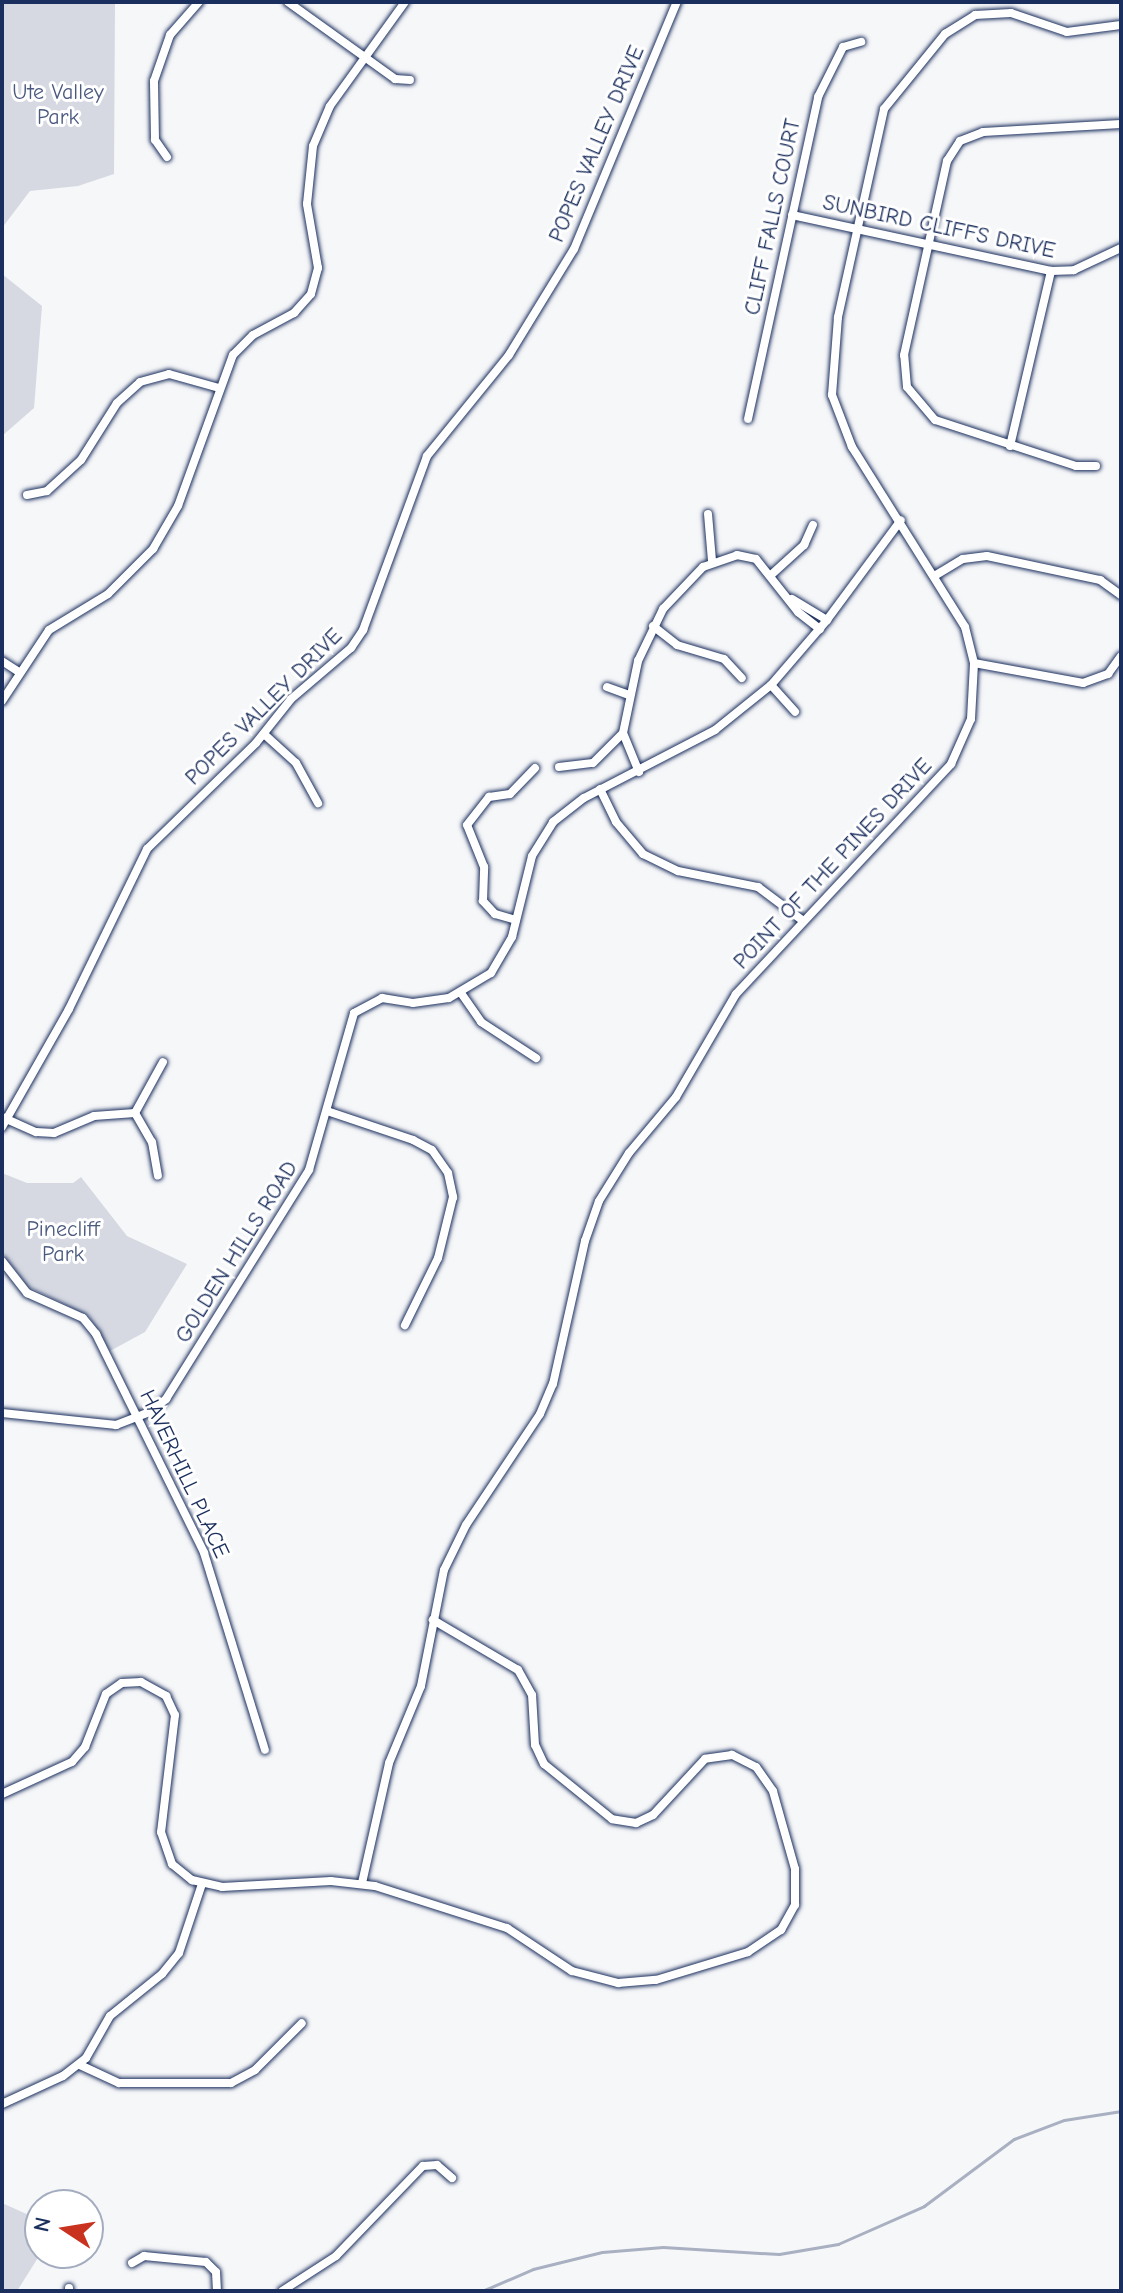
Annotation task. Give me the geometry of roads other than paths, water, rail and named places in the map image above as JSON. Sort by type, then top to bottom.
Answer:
[{"type":"street","points":[[167,157],[155,140],[154,81],[170,35],[199,2]]},
{"type":"street","points":[[288,2],[395,79],[410,80]]},
{"type":"street","points":[[2,701],[49,630],[108,594],[153,549],[184,491],[233,355],[245,341],[294,313],[311,294],[318,259],[307,214],[310,160],[324,118],[405,2]]},
{"type":"street","name":"POPES VALLEY DRIVE","points":[[4,1121],[69,1009],[141,857],[264,734],[291,699],[343,655],[363,630],[427,456],[509,355],[574,249],[677,2]]},
{"type":"street","name":"POINT OF THE PINES DRIVE","points":[[362,1883],[389,1763],[421,1686],[441,1581],[459,1537],[540,1414],[553,1384],[585,1241],[599,1201],[676,1097],[736,994],[951,764],[971,719],[974,663],[965,627],[936,575],[852,447],[832,395],[834,339],[856,229],[889,99],[945,34],[989,6],[1067,32],[1121,25]]},
{"type":"street","name":"CLIFF FALLS COURT","points":[[748,419],[823,80],[843,47],[861,42]]},
{"type":"street","points":[[1096,466],[1076,466],[935,420],[907,387],[904,355],[947,161],[971,134],[1121,124]]},
{"type":"street","name":"SUNBIRD CLIFFS DRIVE","points":[[792,215],[1051,271],[1074,270],[1121,248]]},
{"type":"street","points":[[1010,446],[1051,271]]},
{"type":"street","points":[[27,495],[47,491],[81,460],[117,403],[140,382],[169,374],[219,388]]},
{"type":"street","points":[[708,514],[712,561]]},
{"type":"street","name":"GOLDEN HILLS ROAD","points":[[2,1413],[94,1425],[138,1418],[166,1399],[309,1170],[348,1027],[360,1007],[382,998],[423,1002],[461,993],[497,965],[516,920],[537,844],[561,814],[600,789],[639,772],[715,730],[771,685],[820,629],[901,520]]},
{"type":"street","points":[[771,575],[804,545],[813,525]]},
{"type":"street","points":[[639,772],[623,733],[629,695],[653,626],[676,592],[712,561],[748,555],[771,575],[792,599],[798,612],[820,629]]},
{"type":"street","points":[[936,575],[963,559],[987,556],[1100,580],[1121,595]]},
{"type":"street","points":[[792,599],[827,620]]},
{"type":"street","points":[[653,626],[683,648],[724,659],[742,678]]},
{"type":"street","points":[[974,663],[1083,683],[1108,674],[1121,656]]},
{"type":"street","points":[[2,661],[19,672]]},
{"type":"street","points":[[771,685],[795,712]]},
{"type":"street","points":[[607,687],[629,695]]},
{"type":"street","points":[[559,767],[593,763],[623,733]]},
{"type":"street","points":[[264,734],[296,763],[318,803]]},
{"type":"street","points":[[516,920],[495,914],[483,901],[484,867],[467,825],[489,797],[510,794],[535,768]]},
{"type":"street","points":[[600,789],[616,822],[643,854],[678,871],[758,887],[802,920]]},
{"type":"street","points":[[461,993],[481,1022],[536,1058]]},
{"type":"street","points":[[135,1113],[163,1062]]},
{"type":"street","points":[[327,1111],[413,1140],[432,1150],[448,1173],[453,1197],[438,1258],[405,1325]]},
{"type":"street","points":[[4,1121],[36,1132],[54,1133],[94,1116],[135,1113]]},
{"type":"street","points":[[135,1113],[152,1142],[158,1175]]},
{"type":"street","name":"HAVERHILL PLACE","points":[[2,1261],[27,1293],[92,1327],[209,1568],[228,1645],[248,1685],[265,1750]]},
{"type":"street","points":[[2,1794],[72,1762],[85,1747],[100,1702],[113,1687],[131,1682],[150,1684],[166,1696],[175,1715],[165,1774],[163,1843],[177,1870],[202,1884],[362,1883],[507,1928],[562,1966],[604,1982],[656,1980],[758,1948],[774,1938],[792,1913],[797,1884],[773,1791],[756,1767],[732,1755],[705,1759],[653,1815],[636,1823],[612,1819],[544,1764],[535,1745],[532,1695],[518,1670],[433,1620]]},
{"type":"street","points":[[2,2104],[80,2065],[110,2016],[162,1974],[179,1953],[202,1884]]},
{"type":"street","points":[[80,2065],[119,2083],[231,2083],[255,2070],[302,2023]]},
{"type":"street","points":[[282,2291],[336,2256],[423,2166],[437,2165],[452,2178]]},
{"type":"street","points":[[132,2263],[144,2256],[206,2262],[216,2272],[217,2291]]},
{"type":"waterway","points":[[482,2291],[533,2269],[602,2252],[663,2247],[779,2254],[838,2244],[924,2206],[1014,2139],[1064,2120],[1121,2111]]},
{"type":"park label","name":"Ute Valley Park","points":[[58,104]]},
{"type":"park label","name":"Pinecliff Park","points":[[63,1242]]}]
